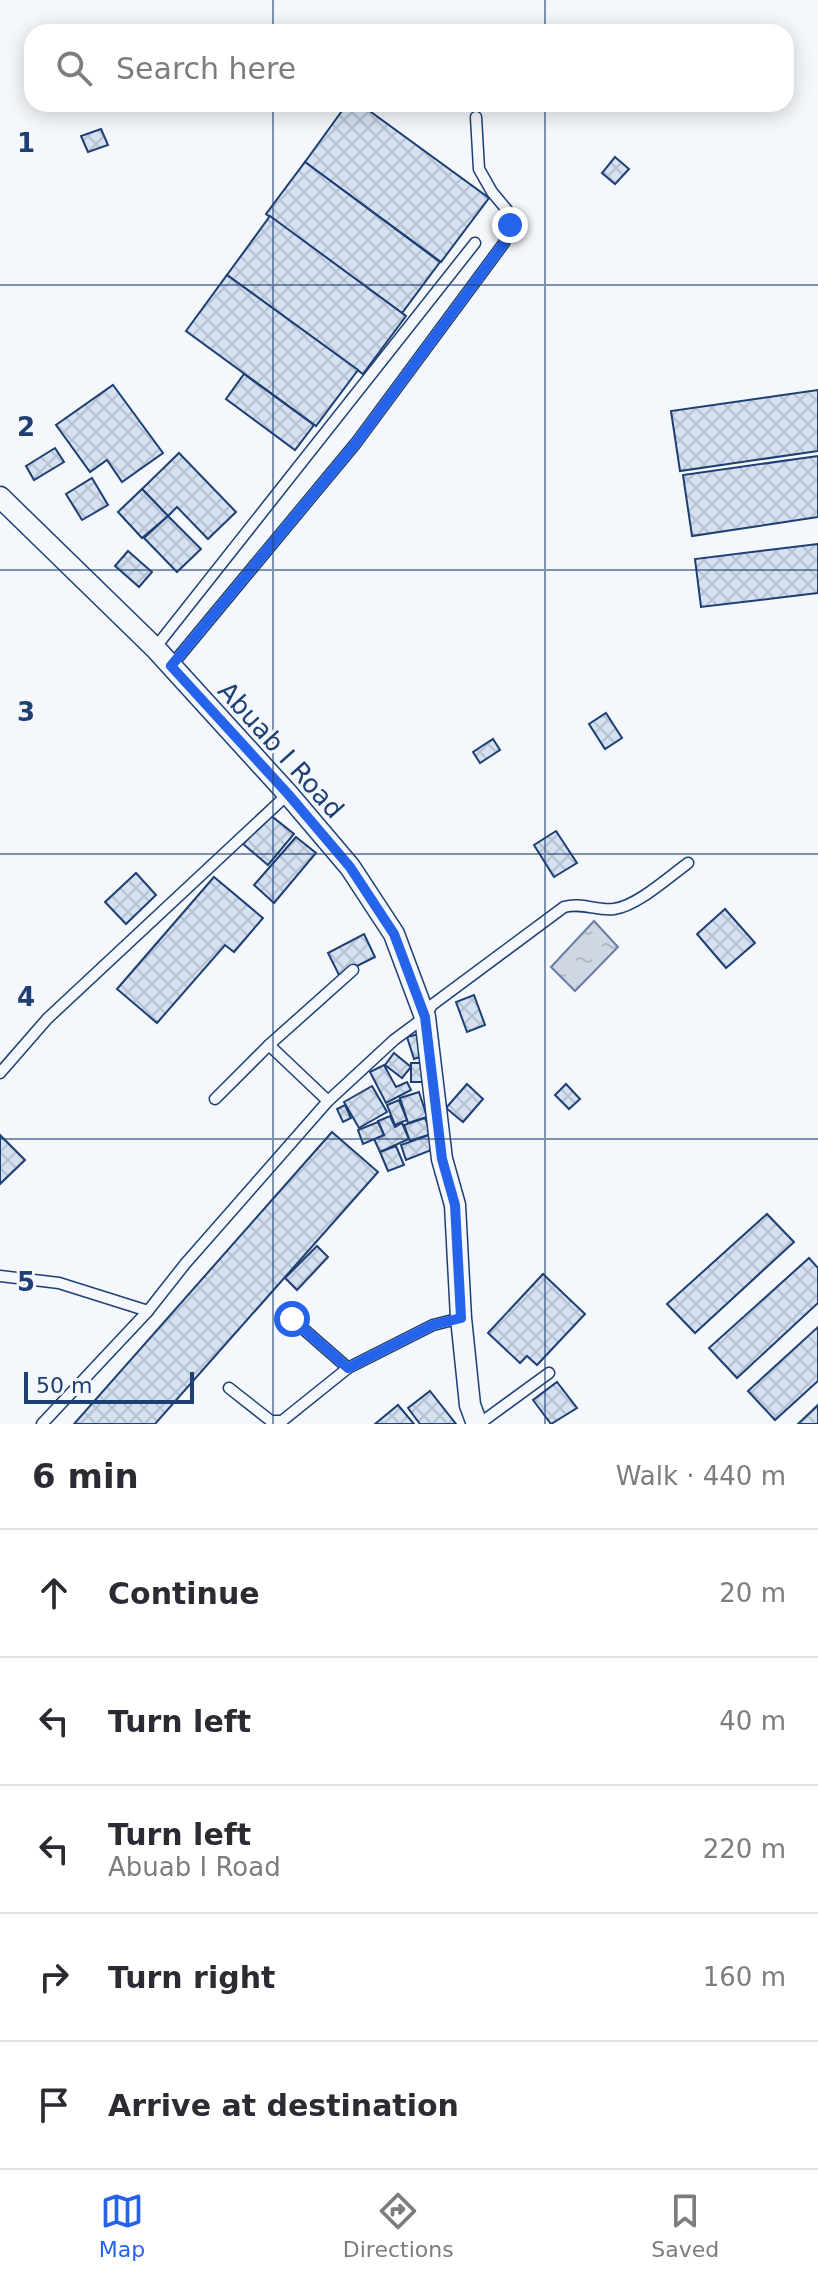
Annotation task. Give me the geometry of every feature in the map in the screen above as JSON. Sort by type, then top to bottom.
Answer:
[{"type":"street","name":"Abuab Ⅰ Road","points":[[0,497],[155,648],[288,794],[350,867],[394,934],[425,1017],[442,1159],[455,1205],[461,1318],[470,1405],[478,1424]]},
{"type":"lane","points":[[171,666],[356,443],[504,243],[510,225],[507,210],[479,169],[476,117]]},
{"type":"lane","points":[[155,648],[475,243]]},
{"type":"lane","points":[[0,1073],[47,1019],[288,794]]},
{"type":"lane","points":[[42,1424],[148,1311],[185,1264],[328,1101],[394,1040],[425,1017],[432,1005],[564,907],[576,903],[612,909],[627,906],[688,863]]},
{"type":"lane","points":[[215,1099],[269,1045],[353,970]]},
{"type":"lane","points":[[269,1045],[328,1101]]},
{"type":"lane","points":[[0,1276],[59,1283],[148,1311]]},
{"type":"lane","points":[[229,1388],[271,1421],[282,1421],[348,1368],[433,1325],[461,1318]]},
{"type":"lane","points":[[292,1319],[348,1368]]},
{"type":"lane","points":[[478,1424],[549,1373]]},
{"type":"water","points":[[594,921],[618,947],[575,991],[551,967]]},
{"type":"building","points":[[341,112],[371,112],[489,198],[441,262],[305,162]]},
{"type":"building","points":[[101,129],[108,145],[88,152],[81,136]]},
{"type":"building","points":[[615,157],[629,169],[615,184],[602,173]]},
{"type":"building","points":[[305,162],[440,262],[402,313],[266,214]]},
{"type":"building","points":[[270,216],[406,316],[363,374],[227,275]]},
{"type":"building","points":[[227,275],[358,370],[316,426],[186,331]]},
{"type":"building","points":[[244,374],[314,425],[295,450],[226,399]]},
{"type":"building","points":[[113,385],[163,453],[122,482],[107,460],[90,472],[56,425]]},
{"type":"building","points":[[818,390],[818,451],[680,471],[671,411]]},
{"type":"building","points":[[55,448],[64,462],[34,480],[26,466]]},
{"type":"building","points":[[179,453],[236,512],[208,539],[177,507],[168,516],[142,489]]},
{"type":"building","points":[[818,456],[818,517],[692,536],[683,475]]},
{"type":"building","points":[[92,478],[108,505],[82,520],[66,494]]},
{"type":"building","points":[[142,489],[168,516],[142,538],[118,512]]},
{"type":"building","points":[[168,516],[201,549],[177,572],[144,538]]},
{"type":"building","points":[[818,544],[818,593],[701,607],[695,559]]},
{"type":"building","points":[[128,551],[152,572],[139,587],[115,566]]},
{"type":"building","points":[[606,713],[622,738],[605,749],[589,724]]},
{"type":"building","points":[[493,739],[500,750],[480,763],[473,752]]},
{"type":"building","points":[[269,814],[294,834],[268,865],[243,844]]},
{"type":"building","points":[[556,831],[577,863],[554,877],[534,845]]},
{"type":"building","points":[[296,837],[316,853],[274,903],[254,885]]},
{"type":"building","points":[[136,873],[156,895],[126,924],[105,902]]},
{"type":"building","points":[[214,877],[263,918],[234,952],[225,945],[157,1023],[117,989]]},
{"type":"building","points":[[725,909],[755,943],[726,968],[697,934]]},
{"type":"building","points":[[364,934],[375,957],[339,975],[328,953]]},
{"type":"building","points":[[474,995],[485,1025],[467,1032],[456,1002]]},
{"type":"building","points":[[419,1034],[426,1055],[414,1059],[407,1037]]},
{"type":"building","points":[[394,1053],[411,1067],[402,1078],[385,1065]]},
{"type":"building","points":[[411,1063],[424,1063],[424,1082],[411,1082]]},
{"type":"building","points":[[384,1065],[396,1087],[407,1082],[411,1090],[386,1103],[370,1072]]},
{"type":"building","points":[[467,1084],[483,1099],[463,1122],[446,1108]]},
{"type":"building","points":[[566,1084],[580,1099],[569,1109],[555,1095]]},
{"type":"building","points":[[372,1086],[387,1112],[359,1128],[344,1102]]},
{"type":"building","points":[[419,1092],[427,1117],[408,1123],[400,1098]]},
{"type":"building","points":[[399,1100],[407,1120],[395,1125],[387,1105]]},
{"type":"building","points":[[345,1105],[351,1118],[343,1122],[337,1109]]},
{"type":"building","points":[[390,1116],[395,1127],[402,1123],[409,1139],[380,1152],[374,1139],[384,1135],[378,1121]]},
{"type":"building","points":[[425,1118],[431,1134],[410,1141],[404,1125]]},
{"type":"building","points":[[378,1122],[384,1135],[363,1144],[358,1130]]},
{"type":"building","points":[[332,1132],[378,1172],[155,1424],[74,1424]]},
{"type":"building","points":[[0,1135],[25,1160],[0,1184]]},
{"type":"building","points":[[429,1135],[434,1149],[406,1160],[401,1145]]},
{"type":"building","points":[[396,1146],[404,1165],[388,1171],[380,1152]]},
{"type":"building","points":[[767,1214],[794,1242],[695,1333],[667,1304]]},
{"type":"building","points":[[317,1246],[328,1257],[297,1290],[285,1278]]},
{"type":"building","points":[[809,1258],[818,1268],[818,1303],[737,1378],[709,1348]]},
{"type":"building","points":[[543,1274],[585,1314],[537,1365],[527,1356],[520,1363],[488,1333]]},
{"type":"building","points":[[818,1327],[818,1381],[775,1420],[748,1391]]},
{"type":"building","points":[[557,1382],[577,1408],[551,1424],[533,1400]]},
{"type":"building","points":[[430,1391],[456,1424],[420,1424],[408,1408]]},
{"type":"building","points":[[398,1405],[414,1424],[375,1424]]},
{"type":"building","points":[[818,1405],[818,1424],[798,1424]]},
{"type":"route","points":[[292,1319],[348,1368],[433,1325],[461,1318],[455,1205],[442,1159],[425,1017],[394,934],[350,867],[171,666],[356,443],[504,243],[510,225]]}]
